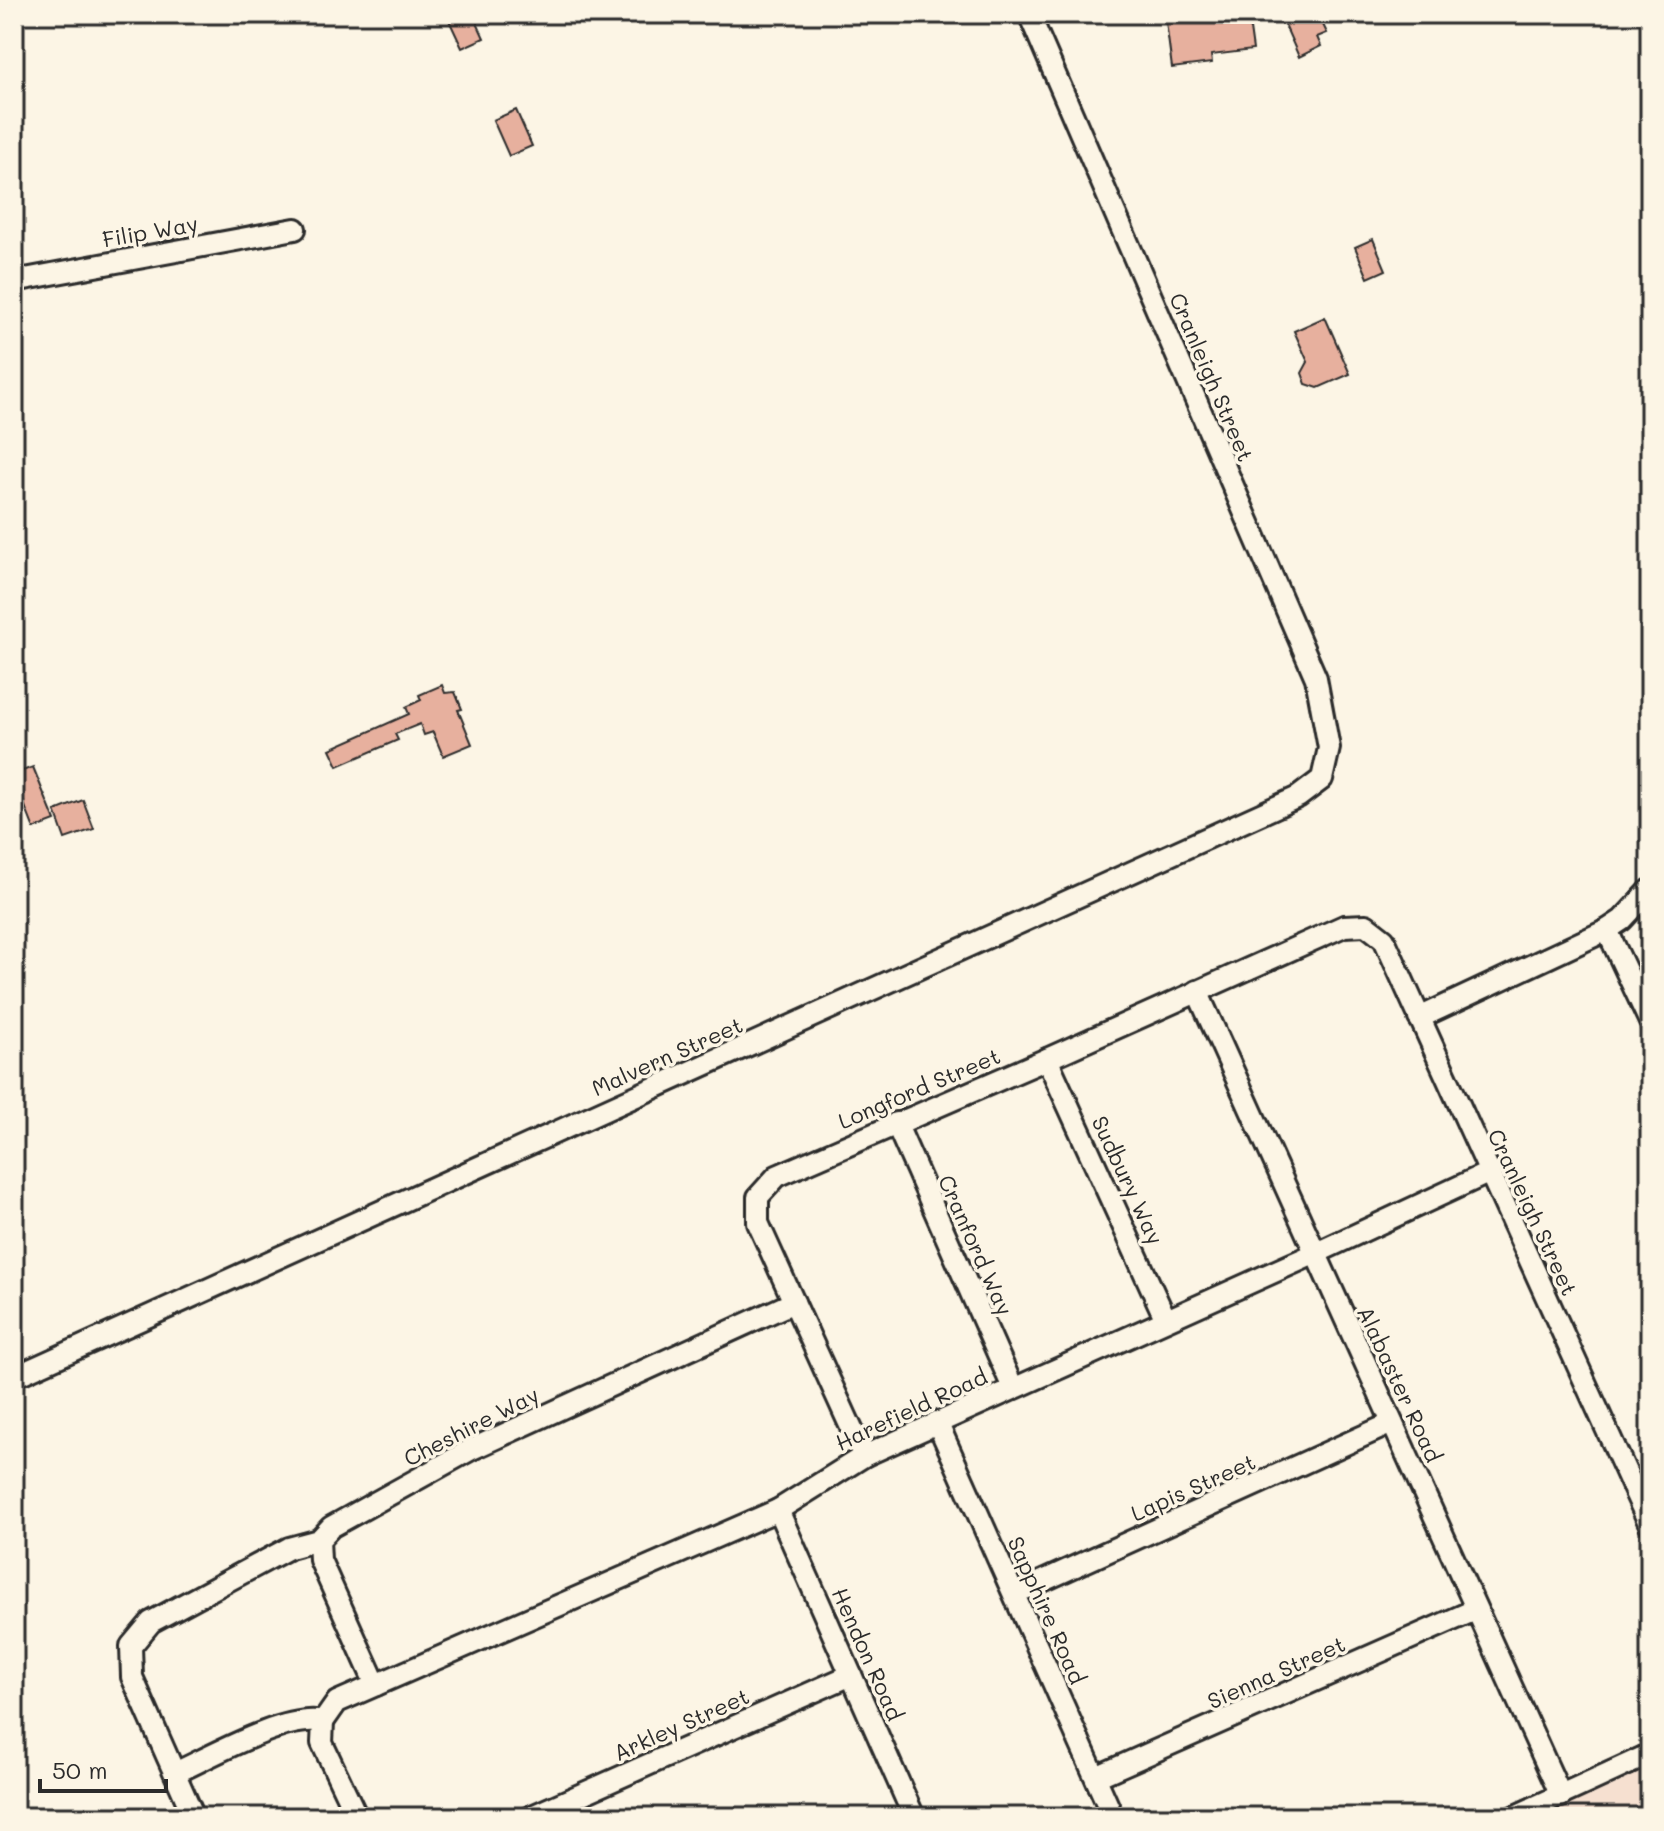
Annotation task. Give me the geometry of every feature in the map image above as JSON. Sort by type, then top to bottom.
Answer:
[{"type":"street","name":"Cranleigh Street","points":[[1029,14],[1316,678],[1329,748],[1325,764]]},
{"type":"street","name":"Filip Way","points":[[14,281],[295,229]]},
{"type":"street","name":"Malvern Street","points":[[14,1377],[1298,797],[1322,779],[1325,764]]},
{"type":"street","points":[[1419,1018],[1607,930],[1622,920],[1650,890]]},
{"type":"street","name":"Cranleigh Street","points":[[1366,925],[1384,939],[1650,1525]]},
{"type":"street","name":"Longford Street","points":[[864,1456],[758,1223],[758,1197],[777,1176],[1344,926],[1366,925]]},
{"type":"street","points":[[1607,930],[1650,1022]]},
{"type":"street","name":"Alabaster Road","points":[[1197,991],[1561,1796]]},
{"type":"street","name":"Sudbury Way","points":[[1047,1059],[1166,1320]]},
{"type":"street","name":"Cranford Way","points":[[896,1123],[1013,1388]]},
{"type":"street","name":"Harefield Road","points":[[323,1722],[337,1702],[778,1510],[864,1456],[1488,1173]]},
{"type":"street","name":"Cheshire Way","points":[[194,1817],[132,1677],[131,1646],[151,1622],[289,1548],[319,1540],[331,1527],[470,1450],[794,1302]]},
{"type":"street","name":"Sapphire Road","points":[[937,1422],[1113,1817]]},
{"type":"street","name":"Lapis Street","points":[[1014,1594],[1392,1423]]},
{"type":"street","name":"Hendon Road","points":[[778,1510],[914,1817]]},
{"type":"street","points":[[319,1540],[320,1560],[376,1685]]},
{"type":"street","name":"Sienna Street","points":[[1096,1777],[1475,1610]]},
{"type":"street","name":"Arkley Street","points":[[530,1817],[851,1675]]},
{"type":"street","points":[[175,1773],[284,1724],[312,1719],[323,1722],[322,1743],[357,1817]]},
{"type":"street","points":[[1513,1817],[1650,1754]]},
{"type":"shaded area","points":[[1650,1753],[1650,1817],[1510,1817]]},
{"type":"building","points":[[457,14],[473,14],[484,38],[462,48],[448,18]]},
{"type":"building","points":[[1165,14],[1248,14],[1253,50],[1211,55],[1212,63],[1172,68]]},
{"type":"building","points":[[1280,14],[1318,14],[1327,33],[1317,37],[1321,46],[1299,57]]},
{"type":"building","points":[[516,110],[532,146],[509,156],[493,120]]},
{"type":"building","points":[[1373,239],[1386,270],[1368,278],[1355,247]]},
{"type":"building","points":[[1325,317],[1350,374],[1318,388],[1306,384],[1302,373],[1308,362],[1294,331]]},
{"type":"building","points":[[442,685],[445,693],[455,692],[462,709],[458,710],[472,744],[443,756],[433,732],[424,735],[420,724],[395,734],[398,740],[338,766],[330,749],[409,714],[406,707],[421,700],[419,695]]},
{"type":"building","points":[[33,767],[55,821],[34,829],[14,778],[14,774]]},
{"type":"building","points":[[83,800],[94,829],[65,839],[55,811]]}]
